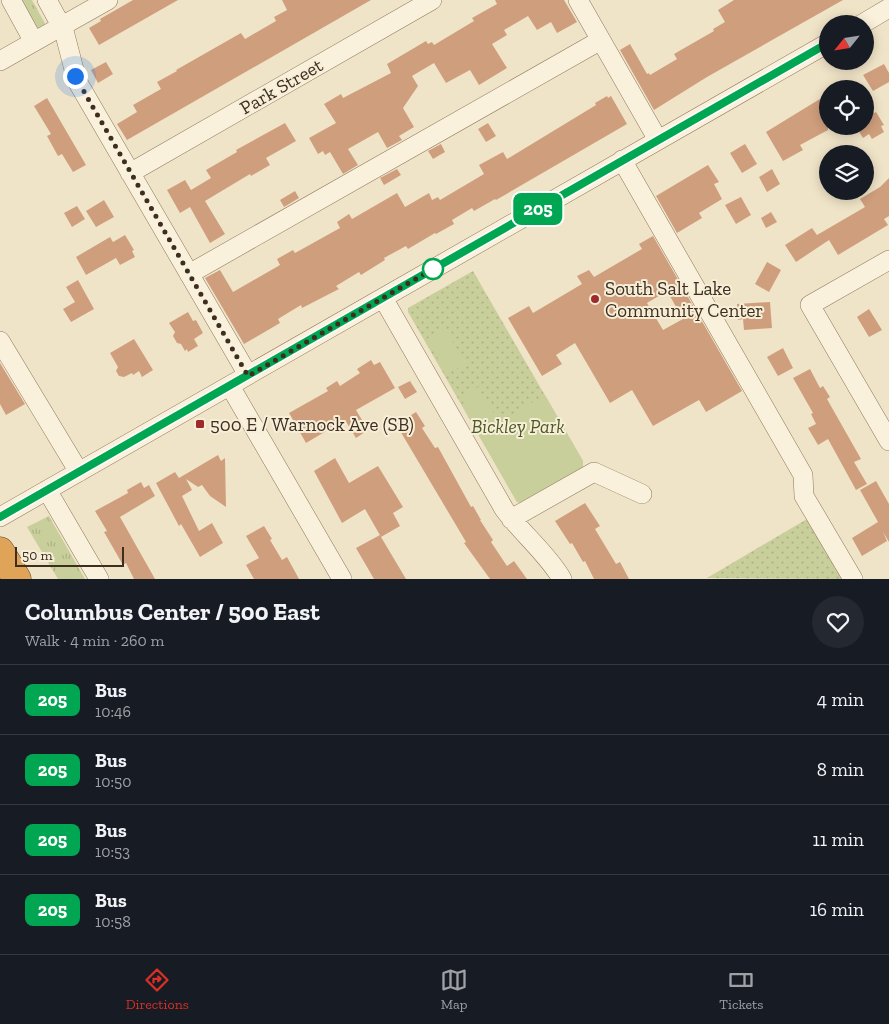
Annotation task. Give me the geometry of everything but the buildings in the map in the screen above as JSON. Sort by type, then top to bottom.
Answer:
[{"type":"highway","points":[[0,551],[16,578]]},
{"type":"street","points":[[11,0],[34,42]]},
{"type":"street","points":[[47,0],[62,26],[77,81],[248,376]]},
{"type":"street","points":[[0,61],[108,0]]},
{"type":"street","name":"Park Street","points":[[130,173],[432,0]]},
{"type":"street","points":[[578,0],[658,140]]},
{"type":"street","points":[[874,17],[889,8]]},
{"type":"street","points":[[189,274],[601,40]]},
{"type":"street","points":[[0,517],[819,48]]},
{"type":"street","points":[[622,160],[803,475],[804,496],[853,579]]},
{"type":"street","points":[[889,260],[810,305],[889,441]]},
{"type":"street","points":[[383,298],[511,519],[546,555],[562,579]]},
{"type":"street","points":[[0,341],[79,472]]},
{"type":"street","points":[[230,386],[342,579]]},
{"type":"street","points":[[511,519],[594,472],[642,494]]},
{"type":"street","points":[[47,490],[99,579]]},
{"type":"green space","points":[[20,0],[32,0],[47,27],[39,31]]},
{"type":"green space","name":"Bickley Park","points":[[473,271],[583,461],[517,502],[408,312],[408,308]]},
{"type":"green space","points":[[445,328],[465,364],[447,374],[427,339]]},
{"type":"green space","points":[[478,387],[499,422],[545,395],[583,461],[583,467],[520,503],[517,502],[478,434],[481,432],[460,397]]},
{"type":"green space","points":[[49,516],[85,579],[58,579],[27,527]]},
{"type":"green space","points":[[807,519],[843,579],[707,578]]},
{"type":"bus line","name":"205","points":[[0,517],[819,48]]},
{"type":"place","name":"South Salt Lake Community Center","points":[[595,299]]},
{"type":"place","name":"500 E / Warnock Ave (SB)","points":[[200,424]]},
{"type":"route","points":[[75,76],[248,376],[433,269]]}]
